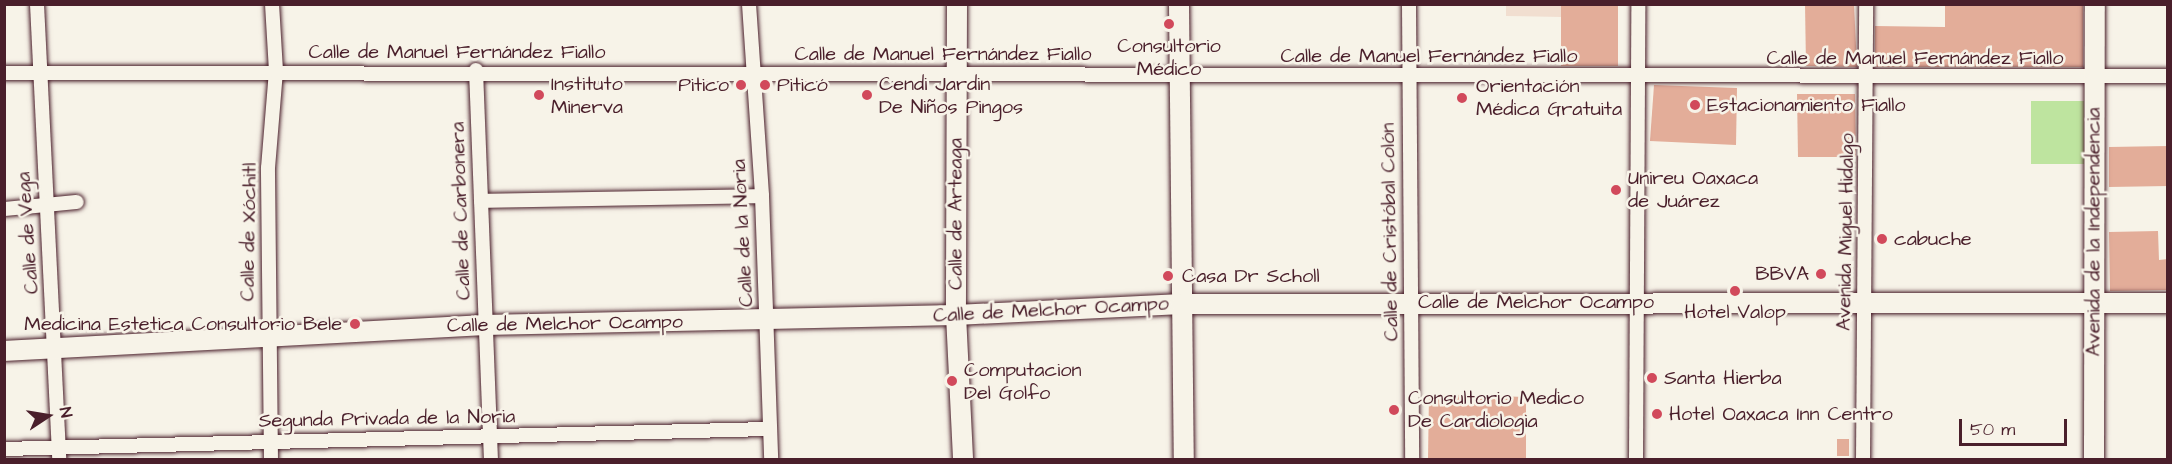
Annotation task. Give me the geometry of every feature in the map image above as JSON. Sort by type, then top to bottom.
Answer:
[{"type":"main road","name":"Calle de Arteaga","points":[[957,4],[956,315],[963,459]]},
{"type":"main road","points":[[1179,4],[1184,459]]},
{"type":"main road","name":"Avenida de la Independencia","points":[[2094,459],[2095,4]]},
{"type":"main road","name":"Calle de Melchor Ocampo","points":[[4,351],[267,334],[484,325],[956,315],[1182,304],[1410,301],[1864,306],[2168,303]]},
{"type":"street","name":"Calle de Vega","points":[[37,4],[44,204],[55,348],[58,454]]},
{"type":"street","name":"Calle de Xóchitl","points":[[271,459],[267,334],[268,168],[276,71],[272,4]]},
{"type":"street","name":"Calle de la Noria","points":[[749,4],[751,74],[762,196],[771,459]]},
{"type":"street","name":"Calle de Cristóbal Colón","points":[[1409,4],[1412,459]]},
{"type":"street","points":[[1636,459],[1638,4]]},
{"type":"street","name":"Avenida Miguel Hidalgo","points":[[1863,459],[1866,4]]},
{"type":"street","name":"Calle de Manuel Fernández Fiallo","points":[[4,73],[477,70],[751,74],[1178,73],[1408,77],[2168,76]]},
{"type":"street","name":"Calle de Carbonera","points":[[477,70],[484,325],[491,459]]},
{"type":"street","points":[[481,201],[762,196]]},
{"type":"street","points":[[4,209],[77,202]]},
{"type":"street","name":"Segunda Privada de la Noria","points":[[4,449],[58,454],[270,440],[490,438],[770,429]]},
{"type":"shaded area","points":[[1506,5],[1561,5],[1561,17],[1506,16]]},
{"type":"green space","points":[[2031,101],[2084,101],[2084,164],[2031,164]]},
{"type":"building","points":[[1561,4],[1618,4],[1618,66],[1561,66]]},
{"type":"building","points":[[1805,4],[1854,4],[1857,67],[1806,66]]},
{"type":"building","points":[[1945,4],[2083,4],[2083,67],[1875,67],[1875,26],[1945,27]]},
{"type":"building","name":"Estacionamiento Fiallo","points":[[1654,85],[1737,88],[1736,145],[1650,141]]},
{"type":"building","points":[[1797,94],[1855,94],[1856,157],[1798,157]]},
{"type":"building","points":[[2168,146],[2168,186],[2109,187],[2109,147]]},
{"type":"building","points":[[2158,231],[2159,260],[2168,259],[2168,290],[2110,291],[2109,232]]},
{"type":"building","points":[[1429,394],[1526,397],[1526,459],[1428,459]]},
{"type":"building","points":[[1837,439],[1849,439],[1849,456],[1837,456]]},
{"type":"place","name":"Consultorio Médico","points":[[1169,24]]},
{"type":"place","name":"Pitico","points":[[741,85]]},
{"type":"place","name":"Piticó","points":[[765,85]]},
{"type":"place","name":"Instituto Minerva","points":[[539,95]]},
{"type":"place","name":"Cendi Jardin De Niños Pingos","points":[[867,95]]},
{"type":"place","name":"Orientación Médica Gratuita","points":[[1462,98]]},
{"type":"place","name":"Estacionamiento Fiallo","points":[[1695,105]]},
{"type":"place","name":"Unireu Oaxaca de Juárez","points":[[1616,190]]},
{"type":"place","name":"cabuche","points":[[1882,239]]},
{"type":"place","name":"BBVA","points":[[1821,274]]},
{"type":"place","name":"Casa Dr Scholl","points":[[1168,276]]},
{"type":"place","name":"Hotel Valop","points":[[1735,291]]},
{"type":"place","name":"Medicina Estetica Consultorio Bele","points":[[355,324]]},
{"type":"place","name":"Santa Hierba","points":[[1652,378]]},
{"type":"place","name":"Computacion Del Golfo","points":[[952,381]]},
{"type":"place","name":"Consultorio Medico De Cardiologia","points":[[1394,410]]},
{"type":"place","name":"Hotel Oaxaca Inn Centro","points":[[1657,414]]}]
